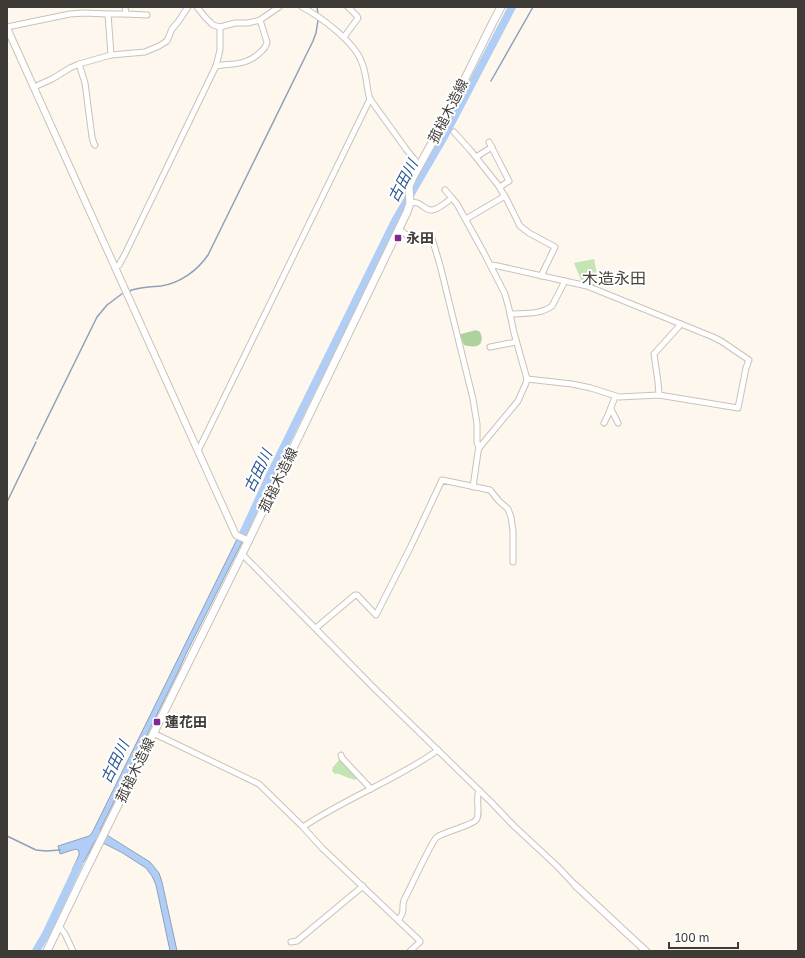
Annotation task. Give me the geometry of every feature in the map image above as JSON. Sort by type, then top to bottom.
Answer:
[{"type":"main road","name":"菰槌木造線","points":[[47,951],[104,832],[242,554],[247,540],[399,229],[410,203],[410,183],[442,125],[501,7]]},
{"type":"street","points":[[125,7],[126,14]]},
{"type":"street","points":[[34,87],[79,64],[111,55],[145,52],[164,43],[188,7]]},
{"type":"street","points":[[197,7],[213,25],[220,27],[235,23],[248,23],[260,20],[279,7]]},
{"type":"street","points":[[302,7],[344,37],[354,49],[362,62],[370,99],[420,165]]},
{"type":"street","points":[[344,37],[358,18],[358,16],[348,7]]},
{"type":"street","points":[[147,15],[70,14],[7,28],[236,535],[247,540]]},
{"type":"street","points":[[108,14],[111,55]]},
{"type":"street","points":[[216,66],[244,62],[263,49],[267,42],[260,20]]},
{"type":"street","points":[[115,268],[119,265],[216,66],[220,50],[220,27]]},
{"type":"street","points":[[79,64],[85,83],[92,137],[95,145]]},
{"type":"street","points":[[198,451],[370,99]]},
{"type":"street","points":[[454,132],[476,156],[500,187],[520,226],[529,233],[555,247],[541,276]]},
{"type":"street","points":[[476,156],[490,144],[509,181],[500,187]]},
{"type":"street","points":[[445,190],[457,204],[466,219],[491,265],[504,294],[527,379],[518,401],[480,448],[478,452],[473,487]]},
{"type":"street","points":[[466,219],[505,196]]},
{"type":"street","points":[[410,203],[415,202],[432,210],[452,198]]},
{"type":"street","points":[[399,229],[413,240],[430,234],[431,235],[440,265],[473,399],[477,424],[477,442],[480,448]]},
{"type":"street","points":[[491,265],[587,286],[716,339],[749,360],[738,408],[659,395],[615,397],[592,388],[572,384],[527,379]]},
{"type":"street","points":[[510,314],[530,313],[550,308],[565,281]]},
{"type":"street","points":[[659,395],[654,354],[681,324]]},
{"type":"street","points":[[490,347],[516,342]]},
{"type":"street","points":[[604,423],[611,410],[615,397]]},
{"type":"street","points":[[611,410],[618,423]]},
{"type":"street","points":[[316,628],[355,595],[357,595],[376,615],[442,480],[490,490],[508,509],[513,531],[513,562]]},
{"type":"street","points":[[242,554],[370,684],[514,826],[646,951]]},
{"type":"street","points":[[153,734],[255,782],[269,793],[322,848],[420,941],[410,951]]},
{"type":"street","points":[[303,827],[413,766],[438,750]]},
{"type":"street","points":[[341,755],[342,758],[371,789]]},
{"type":"street","points":[[398,920],[403,914],[404,900],[434,839],[477,820],[479,815],[477,797],[479,790]]},
{"type":"street","points":[[291,942],[297,941],[363,886]]},
{"type":"street","points":[[60,926],[66,934],[72,951]]},
{"type":"green space","points":[[594,259],[598,280],[595,286],[582,282],[574,263]]},
{"type":"green space","points":[[476,330],[479,331],[482,339],[479,345],[464,345],[460,335]]},
{"type":"green space","points":[[340,759],[358,777],[355,780],[335,774],[332,771],[333,767]]},
{"type":"water","points":[[243,527],[248,530],[100,830],[150,862],[159,873],[177,951],[170,951],[156,885],[146,868],[121,852],[97,840],[77,873],[72,870],[79,855],[79,851],[76,849],[60,854],[58,846],[89,836],[92,833]]},
{"type":"waterway","points":[[317,7],[318,14]]},
{"type":"waterway","name":"古田川","points":[[241,538],[270,475],[395,221],[445,135],[512,7]]},
{"type":"waterway","points":[[491,81],[533,7]]},
{"type":"waterway","points":[[129,291],[161,286],[175,282],[188,275],[204,261],[313,41],[318,20]]},
{"type":"waterway","points":[[37,439],[97,317],[107,305],[123,293]]},
{"type":"waterway","points":[[7,502],[36,442]]},
{"type":"waterway","points":[[7,836],[36,850],[60,850]]},
{"type":"waterway","name":"古田川","points":[[36,951],[46,934],[79,864]]},
{"type":"place","name":"永田","points":[[398,238]]},
{"type":"place","name":"蓮花田","points":[[157,722]]},
{"type":"district","name":"木造永田","points":[[614,278]]}]
